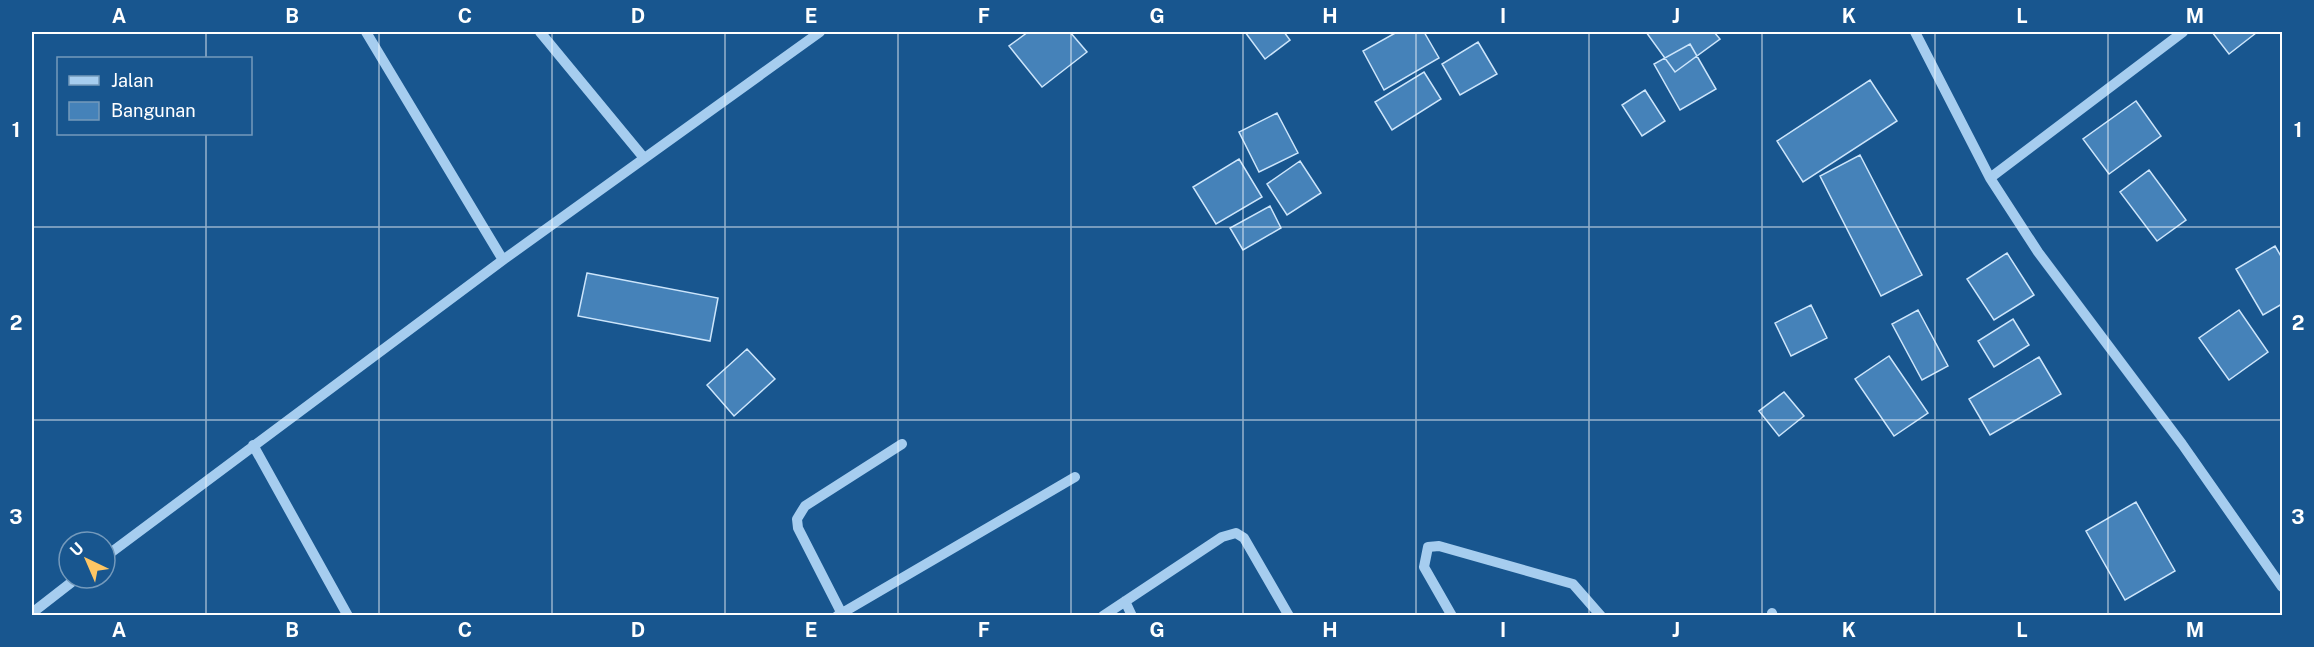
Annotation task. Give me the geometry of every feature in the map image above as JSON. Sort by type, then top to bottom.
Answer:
[{"type":"street","points":[[366,32],[503,260]]},
{"type":"street","points":[[540,32],[644,158]]},
{"type":"street","points":[[117,548],[503,260],[820,32]]},
{"type":"street","points":[[1915,32],[1990,178],[2038,252],[2182,444],[2283,587]]},
{"type":"street","points":[[1990,178],[2183,32]]},
{"type":"street","points":[[902,444],[805,506],[797,519],[798,528],[841,615],[1076,477]]},
{"type":"street","points":[[253,445],[348,615]]},
{"type":"street","points":[[1102,615],[1222,537],[1236,533],[1244,538],[1289,615]]},
{"type":"street","points":[[1452,615],[1425,567],[1428,548],[1439,546],[1573,584],[1601,615]]},
{"type":"street","points":[[32,613],[62,590]]},
{"type":"street","points":[[1125,601],[1132,615]]},
{"type":"building","points":[[1028,32],[1070,32],[1087,52],[1042,87],[1009,46]]},
{"type":"building","points":[[1245,32],[1284,32],[1290,40],[1265,59]]},
{"type":"building","points":[[1397,32],[1424,32],[1439,58],[1384,90],[1363,51]]},
{"type":"building","points":[[1646,32],[1714,32],[1720,39],[1675,72]]},
{"type":"building","points":[[2212,32],[2255,32],[2256,33],[2229,54]]},
{"type":"building","points":[[1478,42],[1497,74],[1460,95],[1442,64]]},
{"type":"building","points":[[1690,44],[1716,89],[1680,110],[1654,64]]},
{"type":"building","points":[[1424,72],[1441,99],[1392,130],[1375,102]]},
{"type":"building","points":[[1870,80],[1897,121],[1803,182],[1777,141]]},
{"type":"building","points":[[1645,90],[1665,121],[1642,136],[1622,105]]},
{"type":"building","points":[[2136,101],[2161,136],[2109,174],[2083,139]]},
{"type":"building","points":[[1277,113],[1298,153],[1259,172],[1239,132]]},
{"type":"building","points":[[1860,155],[1922,275],[1881,296],[1820,176]]},
{"type":"building","points":[[1239,159],[1262,197],[1216,224],[1193,187]]},
{"type":"building","points":[[1300,161],[1321,193],[1287,215],[1267,184]]},
{"type":"building","points":[[2149,170],[2186,220],[2157,241],[2120,192]]},
{"type":"building","points":[[1270,206],[1281,228],[1243,250],[1230,228]]},
{"type":"building","points":[[2275,246],[2282,258],[2282,304],[2263,315],[2236,269]]},
{"type":"building","points":[[2007,253],[2034,295],[1994,320],[1967,279]]},
{"type":"building","points":[[587,273],[718,298],[710,341],[578,316]]},
{"type":"building","points":[[1811,305],[1827,338],[1791,356],[1775,323]]},
{"type":"building","points":[[1918,310],[1948,366],[1922,380],[1892,324]]},
{"type":"building","points":[[2239,310],[2268,352],[2229,380],[2199,338]]},
{"type":"building","points":[[2013,319],[2029,345],[1994,367],[1978,341]]},
{"type":"building","points":[[747,349],[775,379],[734,416],[707,385]]},
{"type":"building","points":[[1889,356],[1928,413],[1894,436],[1855,379]]},
{"type":"building","points":[[2039,357],[2061,394],[1990,435],[1969,399]]},
{"type":"building","points":[[1784,392],[1804,416],[1779,436],[1759,411]]},
{"type":"building","points":[[2136,502],[2175,571],[2125,600],[2086,531]]}]
